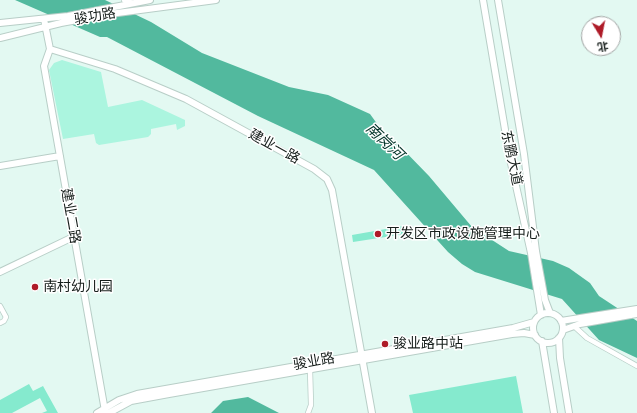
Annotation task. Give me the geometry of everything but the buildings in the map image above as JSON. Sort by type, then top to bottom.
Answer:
[{"type":"street","points":[[124,0],[136,7]]},
{"type":"street","name":"骏功路","points":[[136,7],[150,0]]},
{"type":"street","name":"骏功路","points":[[0,23],[44,19],[60,20],[136,7],[216,0]]},
{"type":"street","name":"东鹏大道","points":[[483,0],[510,158],[534,252]]},
{"type":"street","name":"东鹏大道","points":[[498,0],[524,154],[534,252],[542,300],[541,315]]},
{"type":"street","name":"建业二路","points":[[44,19],[50,49],[44,66],[73,237],[106,411]]},
{"type":"street","name":"骏功路","points":[[0,38],[46,27],[60,20]]},
{"type":"street","name":"建业一路","points":[[50,49],[115,69],[180,96],[320,173],[327,179],[332,190],[372,413]]},
{"type":"street","points":[[0,166],[60,156]]},
{"type":"street","points":[[0,272],[73,237]]},
{"type":"street","name":"东鹏大道","points":[[542,300],[550,313]]},
{"type":"street","points":[[0,306],[6,317],[4,321],[0,323]]},
{"type":"street","points":[[570,413],[560,358],[559,338],[563,330],[577,323],[632,313],[637,309]]},
{"type":"street","points":[[559,338],[551,343],[542,341],[533,331],[534,322],[541,315],[550,313],[558,317],[561,321],[563,330]]},
{"type":"street","points":[[561,321],[577,323],[587,338],[637,366]]},
{"type":"street","name":"骏业路","points":[[97,413],[141,399],[310,369],[363,357],[513,328],[534,322]]},
{"type":"street","name":"骏业路","points":[[106,411],[119,400],[137,394],[512,334],[524,333],[535,335]]},
{"type":"street","points":[[542,341],[554,413]]},
{"type":"street","points":[[308,413],[311,405],[310,369]]},
{"type":"shaded area","points":[[62,60],[101,72],[108,107],[142,100],[185,120],[185,126],[177,130],[176,124],[151,129],[151,134],[148,137],[99,145],[96,143],[94,134],[63,139],[49,70],[54,63]]},
{"type":"water","name":"南岗河","points":[[15,0],[105,0],[151,22],[202,53],[289,87],[328,95],[370,114],[386,136],[395,141],[429,176],[472,227],[509,251],[553,261],[569,268],[590,283],[599,296],[637,321],[637,358],[599,340],[562,299],[475,272],[462,264],[448,252],[374,170],[258,116],[107,37],[100,37]]},
{"type":"water","points":[[248,397],[279,413],[211,413],[223,401]]},
{"type":"place","name":"开发区市政设施管理中心","points":[[378,234]]},
{"type":"place","name":"南村幼儿园","points":[[35,287]]},
{"type":"place","name":"骏业路中站","points":[[385,344]]}]
